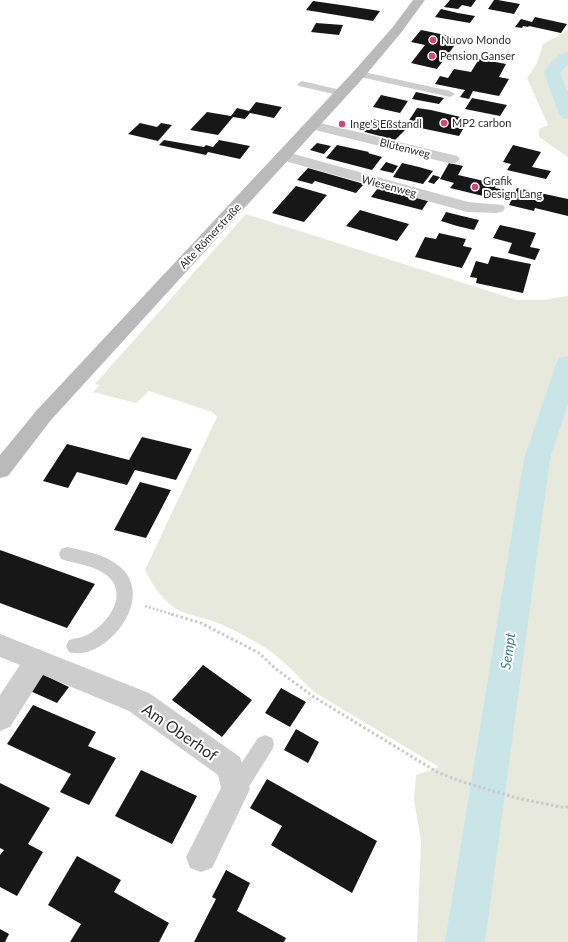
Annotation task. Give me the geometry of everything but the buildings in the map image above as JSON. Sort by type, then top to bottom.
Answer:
[{"type":"main road","name":"Alte Römerstraße","points":[[0,470],[44,416],[359,74],[396,31],[419,0]]},
{"type":"street","name":"Blütenweg","points":[[312,125],[452,159]]},
{"type":"street","name":"Wiesenweg","points":[[283,156],[467,207],[497,208]]},
{"type":"street","name":"Am Oberhof","points":[[0,645],[139,702],[230,767],[236,789]]},
{"type":"street","points":[[0,718],[38,660]]},
{"type":"street","points":[[201,857],[236,789]]},
{"type":"lane","points":[[359,74],[450,94]]},
{"type":"lane","points":[[302,84],[342,93]]},
{"type":"lane","points":[[67,554],[105,566],[117,574],[125,586],[126,598],[120,617],[110,629],[90,642],[75,646]]},
{"type":"lane","points":[[236,789],[265,744]]},
{"type":"path","points":[[126,598],[201,624],[259,653],[276,669],[314,697],[436,772],[516,798],[568,807]]},
{"type":"shaded area","points":[[568,28],[568,157],[539,137],[539,129],[548,125],[527,78],[537,63],[543,44],[562,34]]},
{"type":"shaded area","points":[[246,214],[517,300],[543,300],[568,296],[568,942],[417,942],[421,841],[414,800],[416,775],[439,767],[314,692],[281,660],[259,644],[223,625],[180,611],[174,607],[160,594],[145,570],[217,417],[212,412],[149,391],[136,403],[93,392],[100,385],[95,384]]},
{"type":"waterway","name":"Sempt","points":[[568,56],[555,67],[552,73],[568,114]]},
{"type":"waterway","name":"Sempt","points":[[465,942],[537,459],[568,364]]},
{"type":"place","name":"Nuovo Mondo","points":[[433,40]]},
{"type":"place","name":"Pension Ganser","points":[[432,56]]},
{"type":"place","name":"MP2 carbon","points":[[444,123]]},
{"type":"place","name":"Inge's Eßstandl","points":[[342,124]]},
{"type":"place","name":"Grafik Design Lang","points":[[475,187]]}]
